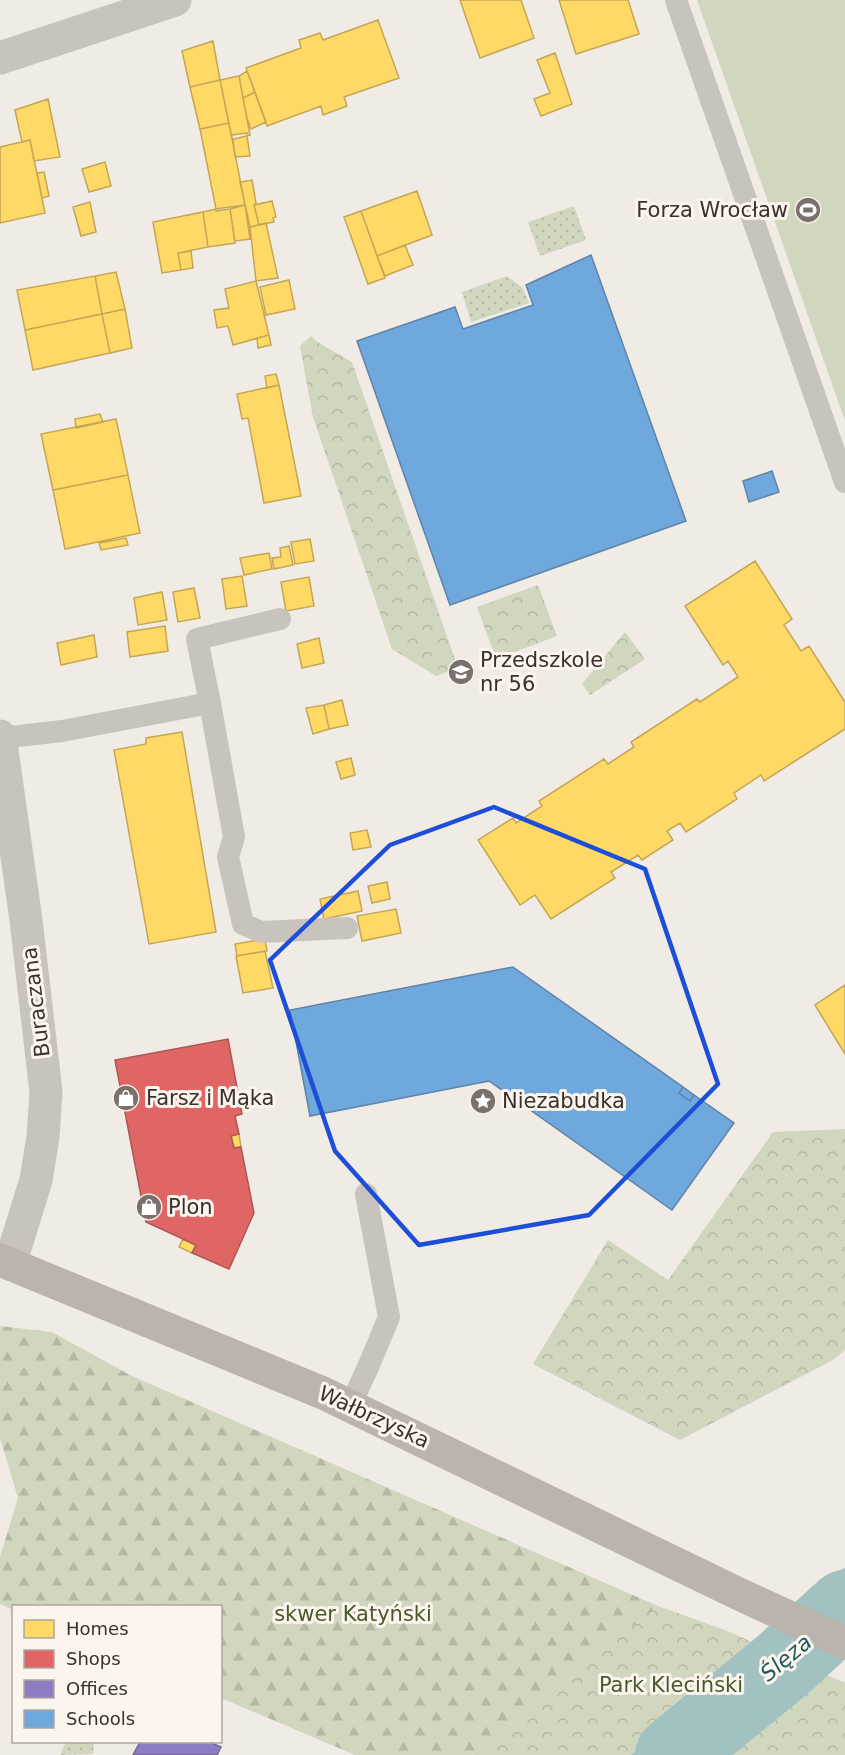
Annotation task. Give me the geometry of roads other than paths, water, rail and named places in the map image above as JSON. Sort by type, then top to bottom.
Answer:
[{"type":"street","points":[[0,58],[175,0]]},
{"type":"street","name":"Buraczana","points":[[0,737],[26,920],[46,1092],[44,1137],[36,1180],[5,1262]]},
{"type":"street","name":"Wałbrzyska","points":[[5,1262],[350,1406],[845,1643]]},
{"type":"lane","points":[[676,0],[845,482]]},
{"type":"lane","points":[[280,619],[197,639],[234,837],[228,857],[243,924],[261,932],[347,928]]},
{"type":"lane","points":[[0,737],[62,731],[210,703]]},
{"type":"lane","points":[[350,1406],[388,1317],[366,1194]]},
{"type":"water","points":[[845,1568],[845,1603],[811,1588],[826,1576]]},
{"type":"water","points":[[761,1646],[817,1671],[719,1755],[631,1755],[752,1657]]},
{"type":"waterway","name":"Ślęza","points":[[673,1755],[784,1664],[845,1608]]},
{"type":"place","name":"Forza Wrocław","points":[[808,210]]},
{"type":"place","name":"Przedszkole nr 56","points":[[461,672]]},
{"type":"place","name":"Farsz i Mąka","points":[[126,1098]]},
{"type":"place","name":"Niezabudka","points":[[483,1101]]},
{"type":"place","name":"Plon","points":[[149,1207]]},
{"type":"park label","name":"skwer Katyński","points":[[353,1614]]},
{"type":"park label","name":"Park Kleciński","points":[[671,1685]]}]
